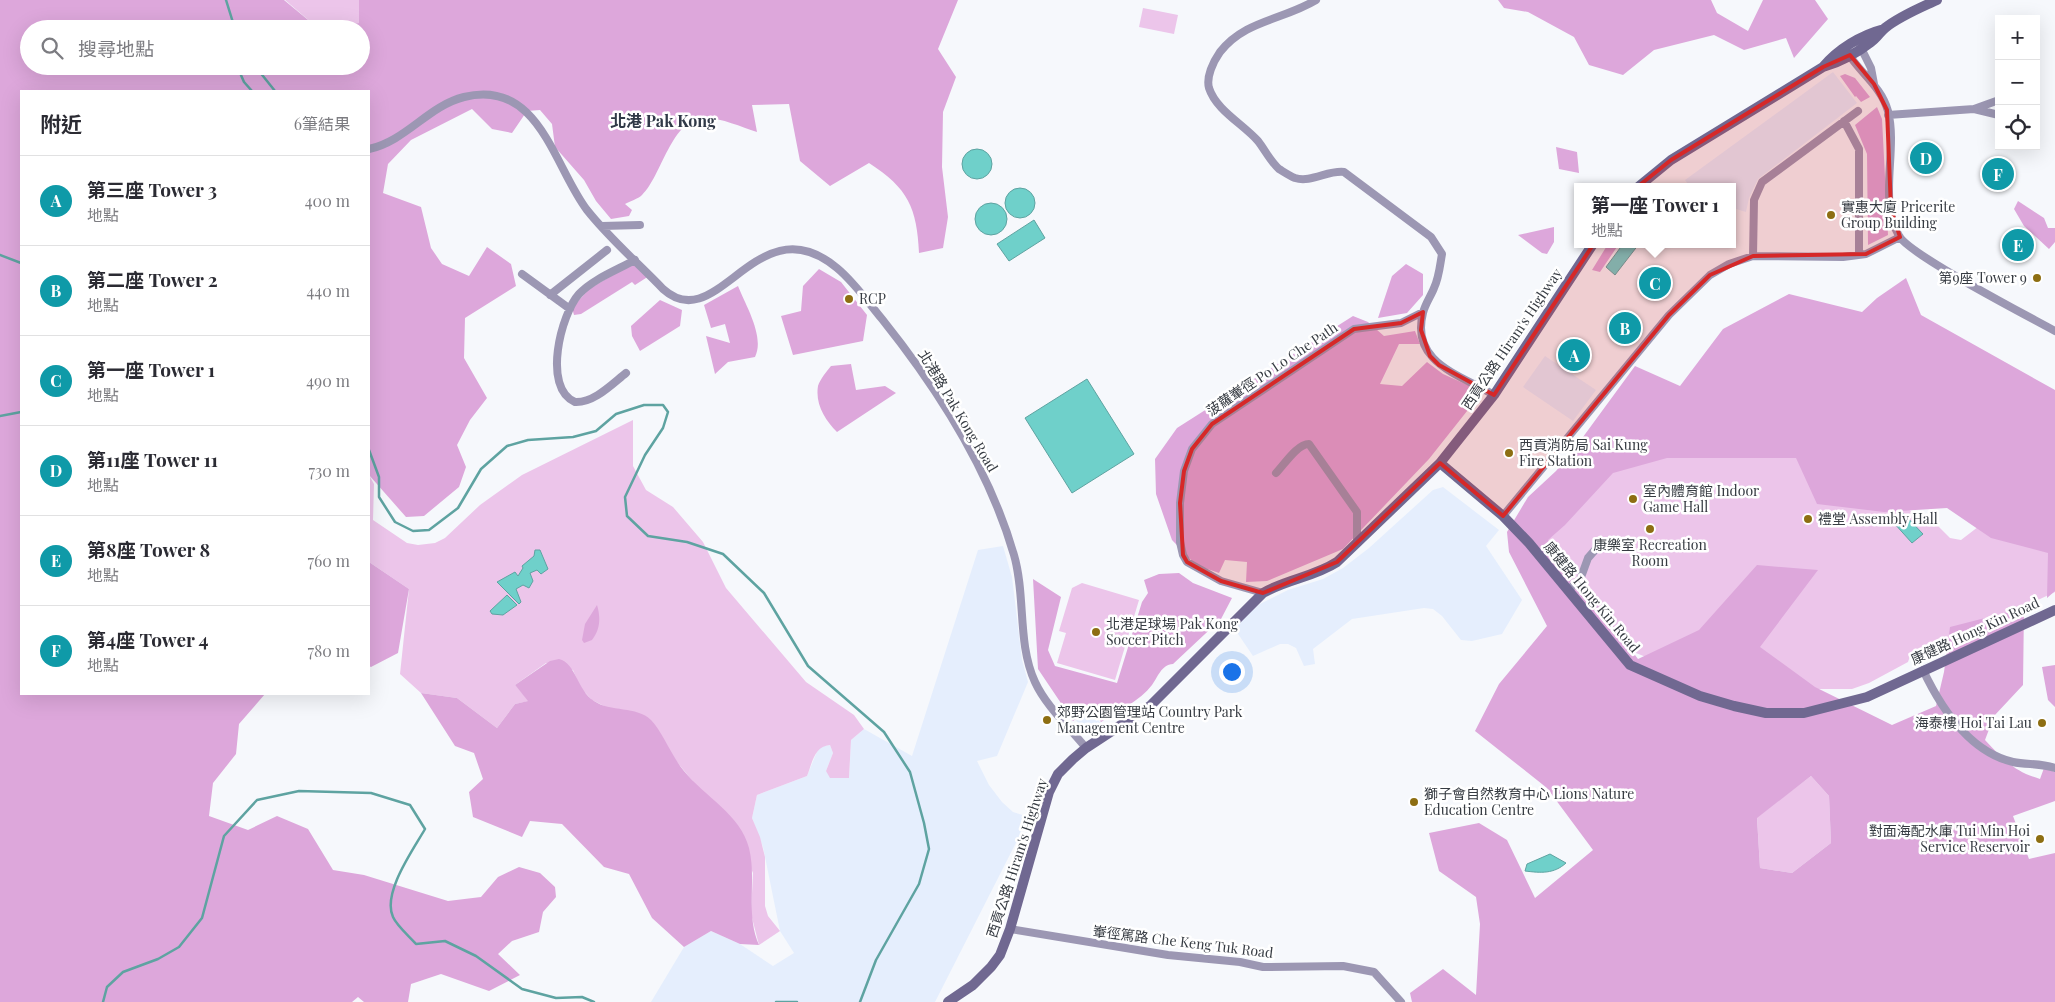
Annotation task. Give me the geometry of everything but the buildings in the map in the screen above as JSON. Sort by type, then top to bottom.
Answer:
[{"type":"main road","points":[[1643,183],[1664,164],[1823,67],[1836,63],[1847,52],[1859,45],[1873,41],[1885,28],[1937,0]]},
{"type":"main road","name":"西貢公路 Hiram's Highway","points":[[948,1002],[973,985],[1000,955],[1010,930],[1049,792],[1058,774],[1086,748],[1150,706],[1263,593],[1284,582],[1324,570],[1337,562],[1440,463],[1494,395],[1590,248]]},
{"type":"main road","name":"康健路 Hong Kin Road","points":[[1440,463],[1503,516],[1529,543],[1630,665],[1700,696],[1734,706],[1766,712],[1804,712],[1866,697],[2055,610]]},
{"type":"street","points":[[1316,0],[1306,6],[1250,26],[1234,38],[1220,52],[1209,76],[1209,87],[1215,101],[1247,130],[1277,167],[1288,175],[1300,179],[1331,172],[1344,172],[1431,237],[1442,254],[1435,286],[1423,312],[1421,330],[1424,344],[1430,356],[1438,365],[1494,395]]},
{"type":"street","points":[[1859,45],[1871,68],[1874,84],[1888,115],[1891,209],[1900,237],[1922,255],[2055,332]]},
{"type":"street","points":[[1847,52],[1874,84]]},
{"type":"street","name":"北港路 Pak Kong Road","points":[[370,149],[393,141],[440,107],[459,98],[480,95],[498,97],[519,106],[536,120],[583,204],[634,260],[674,298],[687,301],[700,300],[709,296],[754,261],[781,251],[800,251],[831,263],[847,278],[917,364],[968,446],[988,484],[1016,561],[1027,648],[1033,676],[1041,692],[1086,748]]},
{"type":"street","points":[[1888,115],[1974,108],[1995,101]]},
{"type":"street","points":[[1974,108],[1995,114]]},
{"type":"street","points":[[1753,256],[1754,200],[1762,182],[1858,111]]},
{"type":"street","points":[[1844,121],[1859,149],[1859,256]]},
{"type":"street","points":[[602,226],[640,225]]},
{"type":"street","points":[[1503,516],[1669,315],[1701,282],[1724,266],[1753,256],[1859,256],[1873,252],[1900,237]]},
{"type":"street","points":[[550,295],[607,250]]},
{"type":"street","points":[[626,373],[585,401],[573,401],[567,396],[557,378],[555,364],[570,309],[578,296],[587,287],[634,260]]},
{"type":"street","points":[[522,274],[570,309]]},
{"type":"street","name":"菠蘿輋徑 Po Lo Che Path","points":[[1263,593],[1221,581],[1187,562],[1183,555],[1180,542],[1180,503],[1184,471],[1192,449],[1212,424],[1354,329],[1402,323],[1423,312]]},
{"type":"street","points":[[1276,473],[1304,444],[1309,444],[1358,512],[1357,543]]},
{"type":"street","points":[[1568,590],[1580,580],[1588,558],[1602,542]]},
{"type":"street","points":[[1923,670],[1944,709],[1974,742],[2002,759],[2055,768]]},
{"type":"street","name":"輋徑篤路 Che Keng Tuk Road","points":[[1010,930],[1168,955],[1240,962],[1263,967],[1343,966],[1374,972],[1400,1002]]},
{"type":"highlighted area","points":[[1850,55],[1874,84],[1887,110],[1891,209],[1900,237],[1866,254],[1753,256],[1710,275],[1669,315],[1503,516],[1440,463],[1337,562],[1263,593],[1221,581],[1187,562],[1183,555],[1180,503],[1184,471],[1192,449],[1212,424],[1354,329],[1401,323],[1423,312],[1421,330],[1430,356],[1439,365],[1494,395],[1614,213],[1636,188],[1671,160],[1823,67]]},
{"type":"shaded area","points":[[0,0],[284,0],[308,20],[20,20],[20,75],[370,75],[370,20],[359,20],[359,0],[958,0],[938,49],[956,77],[943,112],[942,167],[948,217],[943,248],[919,253],[916,223],[908,201],[893,181],[869,163],[830,186],[800,161],[789,104],[752,105],[757,132],[718,119],[705,118],[693,121],[675,137],[656,175],[642,195],[625,204],[632,210],[629,216],[611,219],[596,201],[584,180],[555,147],[552,124],[540,110],[527,111],[512,133],[492,129],[472,109],[411,140],[388,164],[383,193],[421,207],[431,248],[442,264],[469,276],[487,247],[511,264],[516,286],[465,318],[464,358],[487,398],[470,420],[457,445],[466,467],[459,487],[424,516],[406,517],[370,476],[370,90],[20,90],[20,695],[264,695],[239,724],[236,754],[213,783],[209,816],[248,830],[277,816],[308,829],[333,870],[364,875],[448,901],[481,897],[498,877],[519,867],[540,873],[555,887],[556,897],[543,912],[539,932],[512,941],[498,954],[520,975],[489,991],[441,974],[411,984],[408,1002],[364,1002],[358,997],[352,1002],[0,1002]]},
{"type":"shaded area","points":[[285,0],[359,0],[359,20],[308,20]]},
{"type":"shaded area","points":[[1498,0],[1711,0],[1717,13],[1748,31],[1763,0],[1815,0],[1828,19],[1794,58],[1786,38],[1744,50],[1714,35],[1654,50],[1623,75],[1589,65],[1574,37],[1528,12],[1504,8]]},
{"type":"shaded area","points":[[1143,8],[1178,15],[1174,34],[1139,27]]},
{"type":"shaded area","points":[[1833,72],[1857,103],[1758,179],[1749,198],[1746,212],[1736,209],[1736,183],[1687,183],[1685,180]]},
{"type":"shaded area","points":[[1845,74],[1855,78],[1870,97],[1861,102],[1855,97],[1840,76]]},
{"type":"shaded area","points":[[1877,107],[1882,119],[1888,235],[1868,245],[1867,154],[1855,125]]},
{"type":"shaded area","points":[[1556,147],[1577,152],[1579,173],[1559,169]]},
{"type":"shaded area","points":[[2018,201],[2044,218],[2048,228],[2055,228],[2055,242],[2049,249],[2024,226],[2014,209]]},
{"type":"shaded area","points":[[1554,227],[1554,242],[1547,254],[1542,253],[1518,235]]},
{"type":"shaded area","points":[[1606,248],[1616,248],[1600,272],[1592,270]]},
{"type":"shaded area","points":[[635,262],[649,276],[635,285],[632,282],[581,314],[574,315],[572,308],[589,289]]},
{"type":"shaded area","points":[[1406,264],[1423,274],[1423,295],[1407,313],[1378,318],[1392,276]]},
{"type":"shaded area","points":[[819,269],[841,282],[867,315],[863,341],[793,355],[781,316],[801,311],[803,286]]},
{"type":"shaded area","points":[[1906,278],[1921,315],[2055,390],[2055,591],[2047,598],[2048,553],[1991,538],[1947,508],[1884,512],[1817,504],[1796,458],[1667,458],[1613,473],[1565,525],[1548,540],[1638,659],[1699,630],[1757,565],[1818,570],[1760,647],[1815,687],[1892,725],[1936,706],[1944,672],[1950,627],[2024,608],[2023,685],[1994,716],[1985,740],[2003,759],[2031,776],[2040,779],[2044,768],[2055,772],[2055,801],[2013,816],[2029,859],[2055,853],[2055,1002],[1412,1002],[1410,993],[1443,969],[1476,995],[1480,924],[1476,897],[1439,871],[1429,833],[1479,823],[1507,840],[1535,898],[1593,850],[1547,788],[1475,731],[1499,684],[1547,626],[1509,552],[1507,532],[1528,497],[1556,471],[1572,452],[1635,366],[1680,386],[1723,329],[1789,294],[1862,312],[1877,298]],"holes":[[[1811,776],[1829,796],[1831,843],[1792,873],[1760,868],[1757,818]]]},
{"type":"shaded area","points":[[738,286],[756,331],[758,340],[755,357],[728,362],[715,374],[706,336],[730,343],[725,324],[711,328],[704,305]]},
{"type":"shaded area","points":[[660,300],[682,310],[680,326],[640,351],[632,336],[631,326]]},
{"type":"shaded area","points":[[1353,316],[1368,322],[1384,336],[1415,331],[1420,344],[1399,344],[1380,384],[1402,386],[1427,362],[1443,374],[1472,387],[1475,401],[1429,459],[1343,549],[1267,581],[1246,582],[1247,562],[1225,560],[1219,573],[1196,565],[1172,540],[1156,494],[1155,459],[1177,428]]},
{"type":"shaded area","points":[[1545,356],[1596,390],[1573,421],[1523,387]]},
{"type":"shaded area","points":[[851,364],[856,390],[885,386],[896,393],[837,432],[822,411],[817,393],[818,386],[831,366]]},
{"type":"shaded area","points":[[633,420],[633,466],[646,490],[673,507],[703,542],[726,588],[806,682],[854,715],[864,729],[851,740],[849,778],[830,778],[826,771],[833,753],[830,745],[817,752],[807,776],[757,795],[752,818],[760,837],[765,857],[765,906],[768,916],[780,931],[759,945],[751,914],[753,873],[728,815],[695,784],[637,713],[608,708],[592,700],[580,687],[573,670],[546,663],[515,685],[529,701],[515,704],[497,728],[457,698],[421,693],[400,674],[409,589],[370,563],[370,477],[374,484],[373,520],[407,543],[418,545],[435,543],[445,538],[480,505],[522,475]]},
{"type":"shaded area","points":[[1751,435],[1907,508],[1924,522],[1932,520],[1950,538],[1961,540],[1987,520],[2055,503],[2055,592],[1932,649],[1910,656],[1908,662],[1869,683],[1852,689],[1792,689],[1671,667],[1631,651],[1582,595],[1583,587],[1574,576],[1574,562],[1562,556],[1527,517],[1599,469]]},
{"type":"shaded area","points":[[1443,487],[1499,530],[1486,546],[1522,600],[1502,634],[1472,641],[1461,640],[1442,616],[1433,609],[1424,608],[1352,619],[1313,649],[1315,664],[1304,666],[1296,648],[1288,644],[1280,644],[1253,656],[1234,628],[1258,605],[1288,590],[1323,579],[1343,568],[1369,548],[1433,490]]},
{"type":"shaded area","points":[[1003,546],[1012,577],[1022,660],[1028,682],[997,756],[977,761],[989,785],[1002,802],[1013,812],[1029,817],[935,1002],[651,1002],[684,947],[711,931],[740,944],[773,966],[794,953],[780,931],[763,847],[752,818],[757,795],[807,776],[818,749],[824,746],[830,745],[833,753],[826,771],[849,778],[851,740],[864,729],[912,756],[978,550]]},
{"type":"shaded area","points":[[370,563],[409,589],[398,653],[371,667]]},
{"type":"shaded area","points":[[1179,573],[1193,583],[1232,598],[1221,619],[1173,664],[1165,667],[1147,691],[1135,701],[1101,722],[1091,708],[1073,721],[1038,669],[1033,579],[1061,597],[1048,650],[1055,666],[1117,683],[1142,602],[1148,593],[1144,580],[1159,574]]},
{"type":"shaded area","name":"北港足球場 Pak Kong Soccer Pitch","points":[[1082,583],[1139,600],[1115,680],[1057,663],[1066,633],[1059,631],[1072,588]]},
{"type":"shaded area","points":[[597,605],[599,615],[598,628],[592,640],[584,643],[582,640],[585,624]]},
{"type":"shaded area","points":[[559,659],[569,666],[588,696],[594,701],[608,707],[638,713],[651,720],[684,771],[721,806],[745,836],[751,860],[753,921],[759,945],[740,944],[711,931],[684,947],[652,918],[629,874],[604,867],[562,824],[530,821],[522,837],[473,817],[469,792],[483,779],[474,753],[455,746],[421,693],[457,698],[497,728],[515,704],[528,701],[515,685],[550,661]]},
{"type":"shaded area","points":[[2055,665],[2055,707],[2048,700],[2042,667]]},
{"type":"shaded area","points":[[1090,710],[1102,725],[1092,733],[1086,733],[1076,720]]},
{"type":"shaded area","points":[[1811,776],[1829,796],[1831,843],[1792,873],[1760,868],[1757,817]]},
{"type":"water","points":[[977,149],[988,153],[992,164],[988,175],[977,179],[966,175],[962,164],[966,153]]},
{"type":"water","points":[[1020,188],[1031,192],[1035,203],[1031,214],[1020,218],[1009,214],[1005,203],[1009,192]]},
{"type":"water","points":[[991,203],[1002,208],[1007,219],[1002,230],[991,235],[980,230],[975,219],[980,208]]},
{"type":"water","points":[[1034,220],[1045,238],[1009,261],[997,244]]},
{"type":"water","points":[[1620,248],[1636,248],[1615,275],[1606,267]]},
{"type":"water","points":[[1087,379],[1134,454],[1072,493],[1025,418]]},
{"type":"water","points":[[1903,513],[1923,534],[1912,543],[1893,522]]},
{"type":"water","points":[[535,550],[540,550],[548,569],[541,574],[537,570],[530,573],[533,581],[529,588],[523,585],[516,589],[521,602],[519,604],[497,582],[515,572],[518,576],[523,568],[522,566],[534,556]]},
{"type":"water","points":[[507,595],[517,605],[503,615],[492,614],[490,611]]},
{"type":"water","points":[[1550,854],[1566,863],[1557,869],[1547,872],[1525,871],[1527,864]]},
{"type":"waterway","points":[[226,0],[232,20]]},
{"type":"waterway","points":[[241,75],[251,90]]},
{"type":"waterway","points":[[262,75],[274,90]]},
{"type":"waterway","points":[[0,255],[20,263]]},
{"type":"waterway","points":[[370,453],[379,477],[379,497],[395,522],[413,531],[429,530],[458,508],[481,469],[507,446],[528,440],[573,437],[596,431],[616,414],[644,405],[663,405],[668,412],[663,428],[645,455],[625,497],[627,516],[648,536],[687,542],[723,554],[764,593],[808,666],[884,732],[910,772],[929,849],[919,884],[876,960],[860,1002]]},
{"type":"waterway","points":[[0,416],[20,412]]},
{"type":"waterway","points":[[103,1002],[107,987],[123,972],[158,959],[179,947],[202,918],[224,836],[257,800],[299,791],[371,793],[410,805],[425,829],[400,872],[395,884],[391,907],[395,920],[416,944],[445,941],[476,956],[522,989],[556,998],[582,997],[594,1002]]},
{"type":"waterway","points":[[776,1002],[797,1002]]},
{"type":"place","name":"第11座 Tower 11","points":[[1926,158]]},
{"type":"place","name":"第4座 Tower 4","points":[[1998,174]]},
{"type":"place","name":"實惠大廈 Pricerite Group Building","points":[[1831,215]]},
{"type":"place","name":"第8座 Tower 8","points":[[2018,245]]},
{"type":"place","name":"第9座 Tower 9","points":[[2037,278]]},
{"type":"place","name":"第一座 Tower 1","points":[[1655,283]]},
{"type":"place","name":"RCP","points":[[849,299]]},
{"type":"place","name":"第二座 Tower 2","points":[[1625,328]]},
{"type":"place","name":"第三座 Tower 3","points":[[1574,355]]},
{"type":"place","name":"西貢消防局 Sai Kung Fire Station","points":[[1509,453]]},
{"type":"place","name":"室內體育館 Indoor Game Hall","points":[[1633,499]]},
{"type":"place","name":"禮堂 Assembly Hall","points":[[1808,519]]},
{"type":"place","name":"康樂室 Recreation Room","points":[[1650,529]]},
{"type":"place","name":"北港足球場 Pak Kong Soccer Pitch","points":[[1096,632]]},
{"type":"place","name":"郊野公園管理站 Country Park Management Centre","points":[[1047,720]]},
{"type":"place","name":"海泰樓 Hoi Tai Lau","points":[[2042,723]]},
{"type":"place","name":"獅子會自然教育中心 Lions Nature Education Centre","points":[[1414,802]]},
{"type":"place","name":"對面海配水庫 Tui Min Hoi Service Reservoir","points":[[2040,839]]},
{"type":"district","name":"北港 Pak Kong","points":[[663,121]]}]
